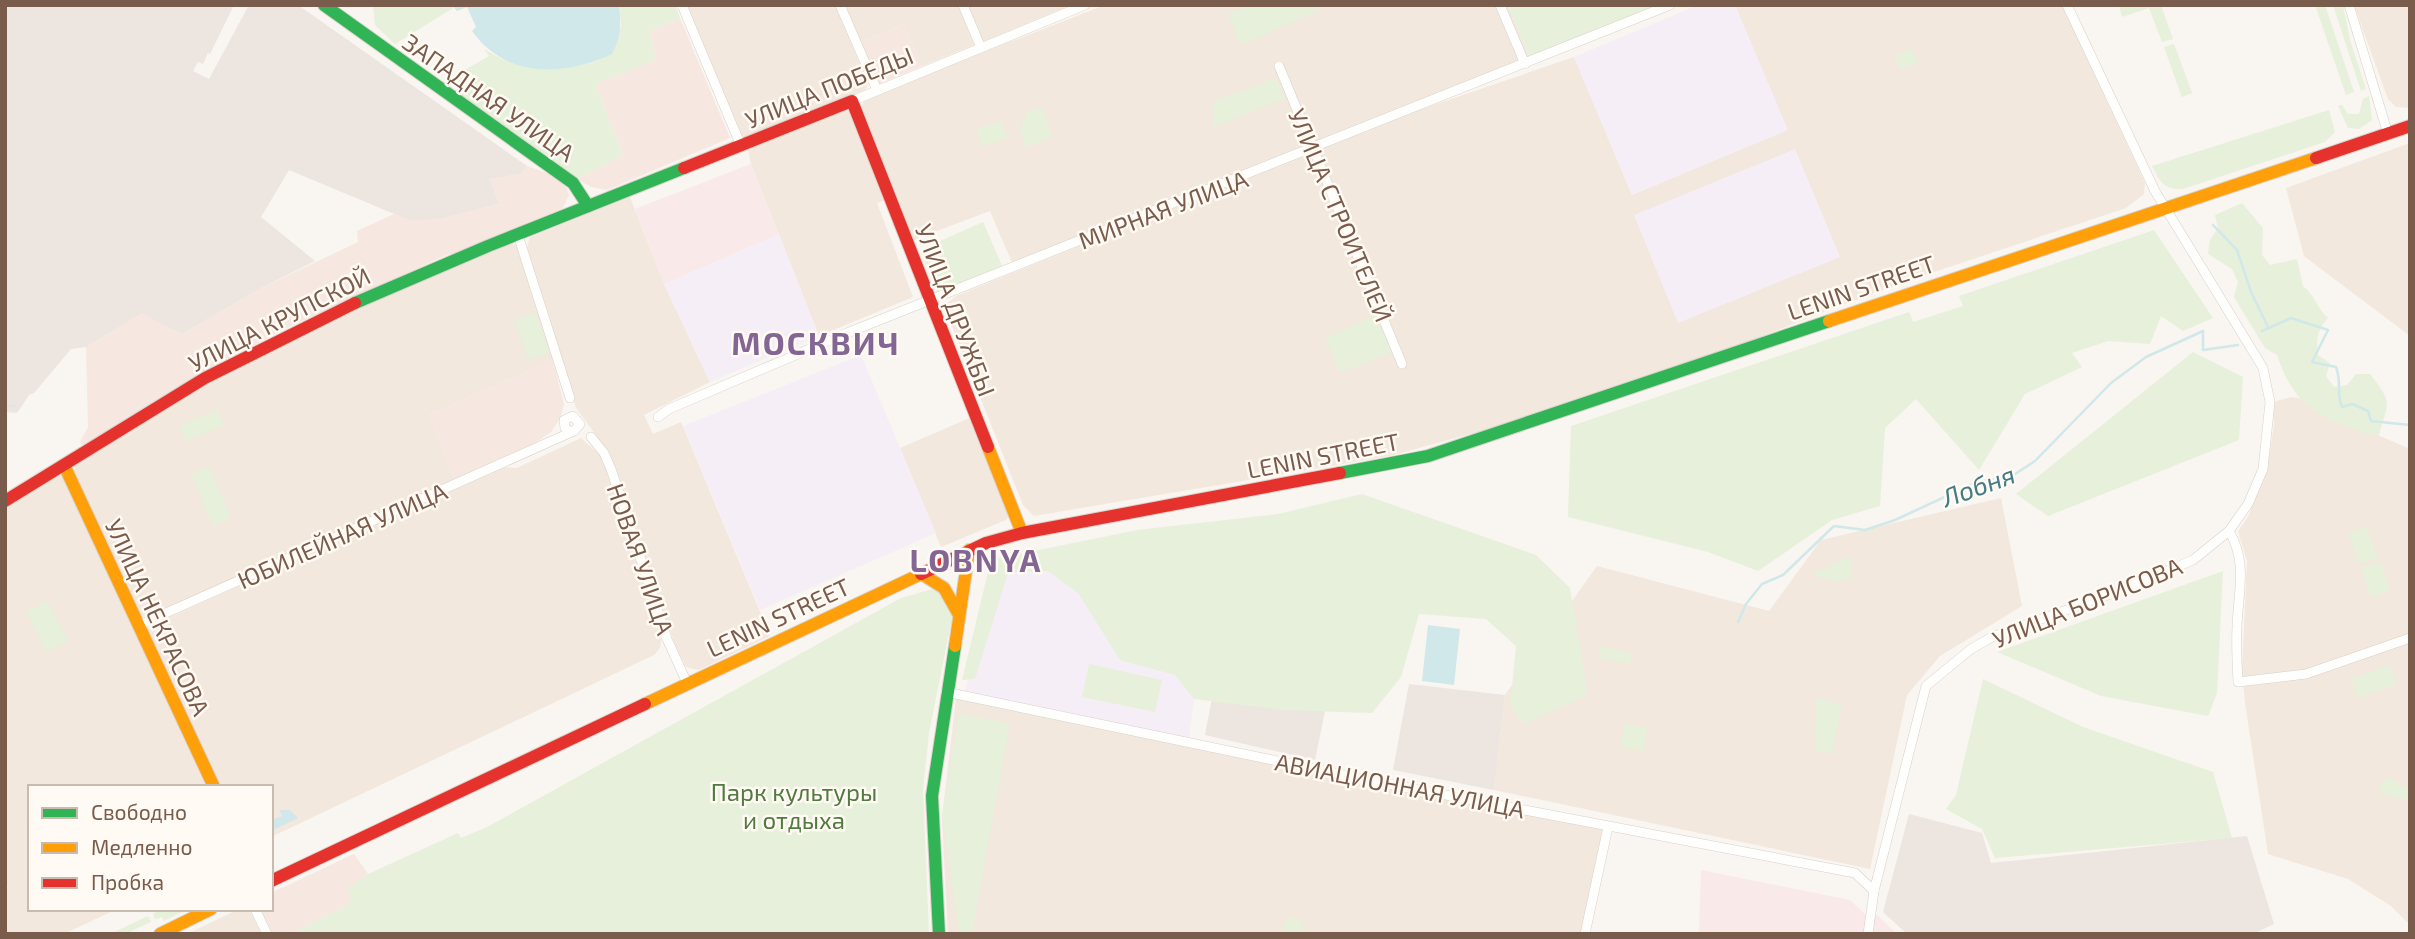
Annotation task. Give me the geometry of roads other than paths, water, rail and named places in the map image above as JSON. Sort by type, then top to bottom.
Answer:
[{"type":"street","name":"ЗАПАДНАЯ УЛИЦА","points":[[324,5],[573,183],[588,206]]},
{"type":"street","points":[[682,5],[741,146]]},
{"type":"street","points":[[840,5],[877,90]]},
{"type":"street","points":[[963,5],[981,48]]},
{"type":"street","name":"УЛИЦА ПОБЕДЫ","points":[[588,206],[852,102],[1084,5]]},
{"type":"street","points":[[1500,5],[1525,64]]},
{"type":"street","name":"МИРНАЯ УЛИЦА","points":[[658,417],[682,403],[929,301],[1670,5]]},
{"type":"street","name":"УЛИЦА БОРИСОВА","points":[[1868,934],[1874,891],[1926,686],[1971,649],[1992,637],[2124,590],[2193,560],[2229,531],[2248,504],[2263,468],[2270,402],[2263,368],[2165,208],[2067,5]]},
{"type":"street","points":[[2349,5],[2388,134]]},
{"type":"street","name":"УЛИЦА СТРОИТЕЛЕЙ","points":[[1279,66],[1402,364]]},
{"type":"street","name":"УЛИЦА ДРУЖБЫ","points":[[852,102],[1021,533]]},
{"type":"street","name":"LENIN STREET","points":[[273,880],[969,550],[1021,533],[1428,456],[2410,126]]},
{"type":"street","name":"УЛИЦА КРУПСКОЙ","points":[[5,501],[271,342],[384,289],[588,206]]},
{"type":"street","points":[[519,234],[570,398],[572,423]]},
{"type":"street","name":"НОВАЯ УЛИЦА","points":[[572,423],[591,437],[604,453],[667,639],[687,683]]},
{"type":"street","name":"ЮБИЛЕЙНАЯ УЛИЦА","points":[[139,625],[545,444],[572,423]]},
{"type":"street","name":"УЛИЦА НЕКРАСОВА","points":[[64,465],[213,785]]},
{"type":"street","points":[[2229,531],[2240,555],[2241,570],[2237,626],[2238,682],[2306,674],[2410,638]]},
{"type":"street","points":[[939,934],[932,796],[969,550]]},
{"type":"street","points":[[919,573],[940,581],[952,596],[958,615]]},
{"type":"street","name":"АВИАЦИОННАЯ УЛИЦА","points":[[946,692],[1608,827],[1854,873],[1874,891]]},
{"type":"street","points":[[1585,934],[1608,827]]},
{"type":"street","points":[[160,934],[207,911]]},
{"type":"street","points":[[256,911],[267,934]]},
{"type":"water","points":[[452,5],[619,5],[619,36],[612,54],[594,62],[575,67],[536,69],[501,58],[472,31],[476,27],[467,7],[457,11]]},
{"type":"water","points":[[1428,625],[1460,629],[1454,685],[1422,681]]},
{"type":"water","points":[[279,810],[290,810],[298,818],[273,830],[273,820],[282,816]]},
{"type":"waterway","points":[[2213,225],[2237,250],[2251,292],[2268,327]]},
{"type":"waterway","name":"Лобня","points":[[2262,331],[2291,318],[2328,330],[2312,362],[2336,367],[2342,407],[2352,404],[2368,411],[2371,421],[2410,425]]},
{"type":"waterway","name":"Лобня","points":[[1738,622],[1746,604],[1762,584],[1783,575],[1834,526],[1865,530],[1895,520],[1977,482],[2012,476],[2035,461],[2111,383],[2146,357],[2203,331],[2203,350],[2238,345]]},
{"type":"railway","points":[[5,406],[17,406]]},
{"type":"district","name":"МОСКВИЧ","points":[[816,342]]},
{"type":"district","name":"LOBNYA","points":[[976,559]]},
{"type":"park label","name":"Парк культуры и отдыха","points":[[794,805]]}]
